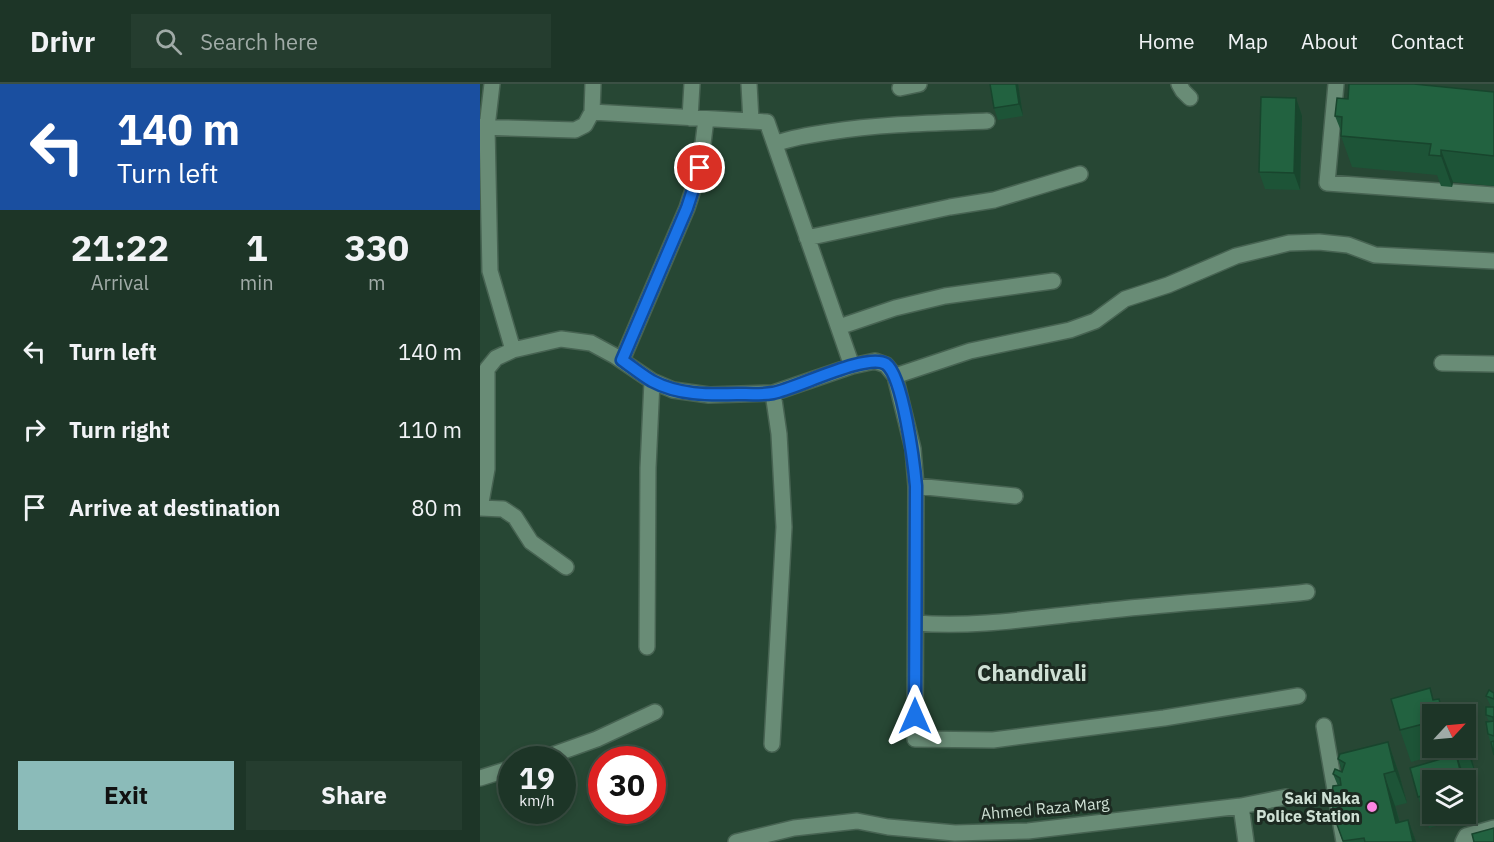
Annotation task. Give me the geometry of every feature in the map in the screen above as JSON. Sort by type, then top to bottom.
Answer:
[{"type":"street","points":[[492,84],[484,127],[490,271],[513,350]]},
{"type":"street","points":[[484,127],[575,130],[585,124],[592,112],[593,84]]},
{"type":"street","points":[[690,118],[692,84]]},
{"type":"street","points":[[749,84],[751,121]]},
{"type":"street","points":[[900,88],[919,84]]},
{"type":"street","points":[[1179,84],[1190,98]]},
{"type":"street","points":[[1336,84],[1327,183],[1494,195]]},
{"type":"street","points":[[592,112],[767,122],[852,366]]},
{"type":"street","points":[[622,360],[687,208],[700,168],[706,119]]},
{"type":"street","points":[[775,144],[789,139],[897,124],[987,121]]},
{"type":"street","points":[[807,237],[994,200],[1080,174]]},
{"type":"street","points":[[895,376],[970,351],[1070,330],[1095,321],[1125,299],[1168,285],[1236,256],[1289,243],[1319,242],[1348,245],[1376,255],[1494,261]]},
{"type":"street","points":[[839,327],[895,308],[945,296],[1053,281]]},
{"type":"street","points":[[566,567],[531,542],[515,517],[502,509],[480,508],[488,469],[487,369],[496,358],[513,350],[561,339],[591,343],[622,360],[652,381],[673,390],[709,395],[773,393],[852,366],[875,361],[886,365],[895,376],[913,449],[916,486],[915,739],[993,740],[1164,718],[1298,696]]},
{"type":"street","points":[[1442,363],[1494,364]]},
{"type":"street","points":[[647,647],[648,468],[652,381]]},
{"type":"street","points":[[772,744],[784,527],[779,434],[773,393]]},
{"type":"street","points":[[916,486],[1015,496]]},
{"type":"street","points":[[916,623],[951,626],[1010,622],[1103,610],[1237,600],[1306,592]]},
{"type":"street","points":[[576,746],[655,712]]},
{"type":"street","points":[[1324,726],[1344,842]]},
{"type":"street","points":[[480,778],[498,772]]},
{"type":"street","name":"Ahmed Raza Marg","points":[[736,842],[794,828],[851,821],[888,827],[1028,837],[1241,806],[1286,797]]},
{"type":"street","points":[[1241,806],[1246,842]]},
{"type":"street","points":[[794,828],[804,842]]},
{"type":"street","points":[[1463,842],[1466,836],[1494,828]]},
{"type":"building","points":[[990,84],[1016,84],[1019,104],[994,108]]},
{"type":"building","points":[[1349,84],[1414,84],[1494,92],[1494,156],[1441,150],[1441,156],[1429,155],[1431,144],[1341,136],[1342,117],[1335,116],[1337,98],[1348,99]]},
{"type":"building","points":[[1261,97],[1296,98],[1294,173],[1259,172]]},
{"type":"building","points":[[1430,688],[1433,700],[1439,699],[1440,704],[1422,704],[1422,724],[1400,730],[1391,699]]},
{"type":"building","points":[[1489,690],[1494,693],[1494,699],[1486,696]]},
{"type":"building","points":[[1486,707],[1494,707],[1494,721],[1493,717],[1486,715]]},
{"type":"building","points":[[1494,721],[1494,736],[1488,734],[1486,722]]},
{"type":"building","points":[[1388,742],[1395,771],[1384,774],[1396,823],[1408,820],[1413,842],[1365,842],[1364,838],[1343,841],[1335,819],[1342,819],[1342,814],[1334,812],[1331,800],[1339,799],[1339,796],[1332,793],[1333,786],[1341,785],[1340,778],[1333,774],[1335,769],[1342,772],[1345,763],[1338,759],[1340,754]]},
{"type":"building","points":[[1457,758],[1460,770],[1422,770],[1422,796],[1418,797],[1410,768],[1441,759]]},
{"type":"building","points":[[1494,828],[1494,842],[1474,842],[1472,834]]},
{"type":"place","name":"Saki Naka Police Station","points":[[1372,807]]},
{"type":"district","name":"Chandivali","points":[[1032,673]]},
{"type":"route","points":[[700,168],[687,208],[622,360],[652,381],[673,390],[709,395],[773,393],[852,366],[875,361],[886,365],[895,376],[913,449],[916,486],[915,716]]}]
